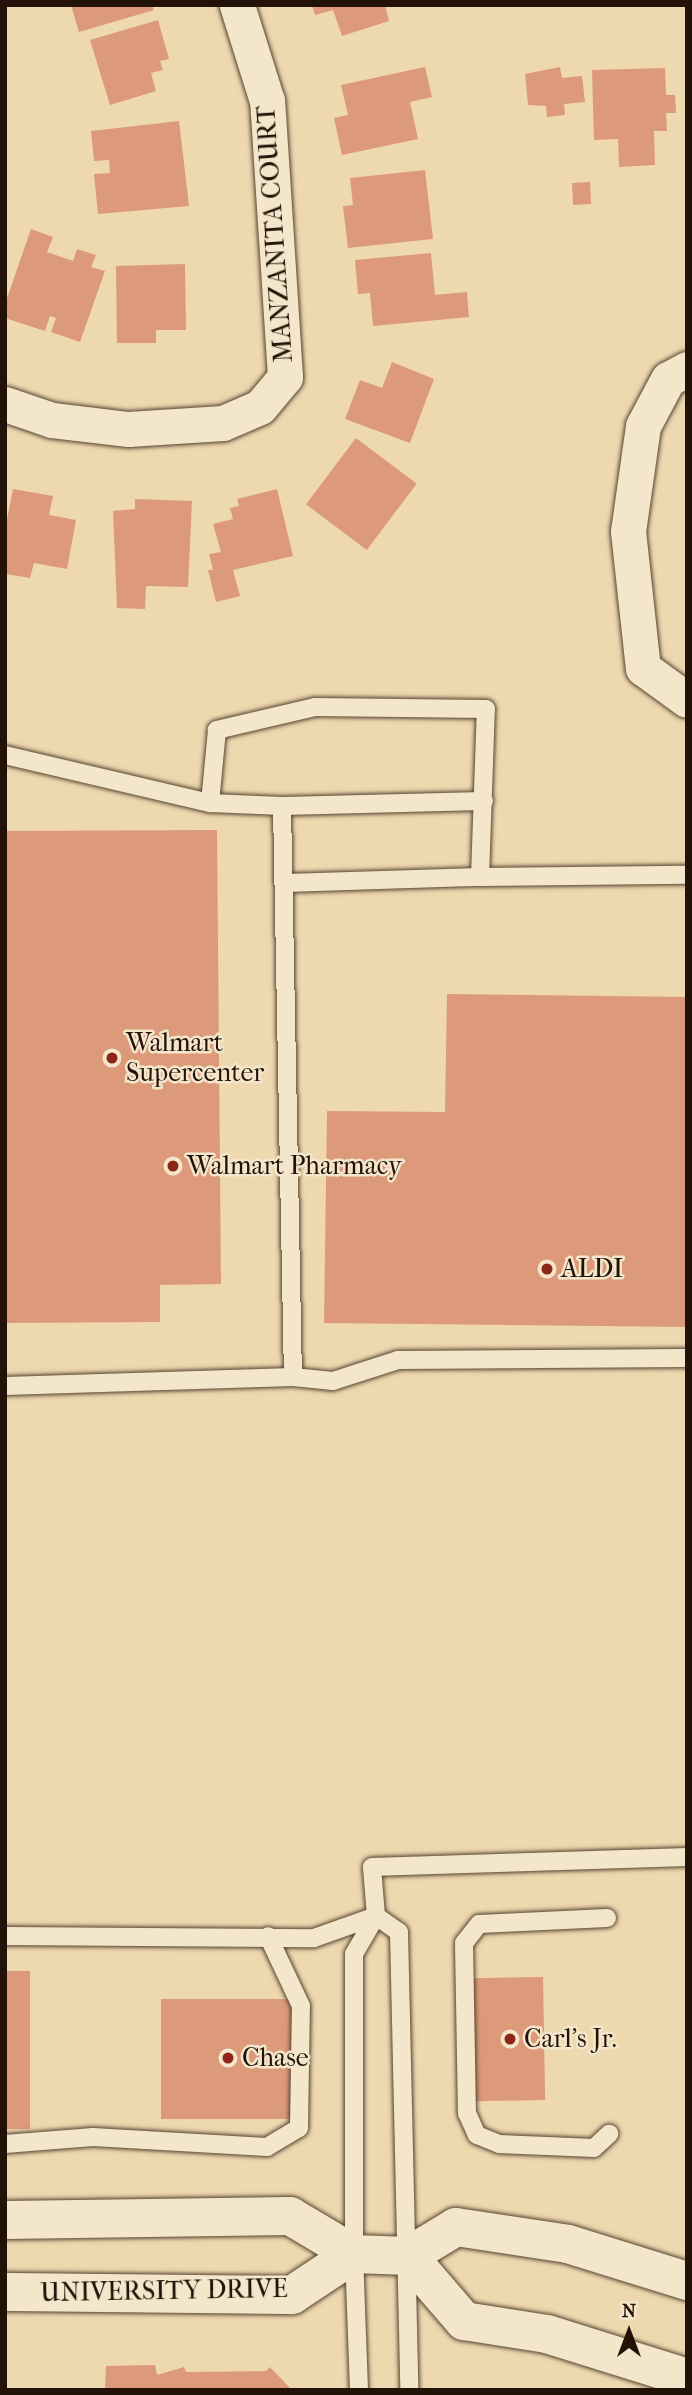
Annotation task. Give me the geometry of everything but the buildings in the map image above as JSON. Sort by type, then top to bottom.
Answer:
[{"type":"street","name":"MANZANITA COURT","points":[[5,404],[52,420],[128,429],[223,422],[260,407],[285,377],[267,101],[237,5]]},
{"type":"street","points":[[687,369],[668,379],[643,426],[628,531],[643,668],[687,700]]},
{"type":"street","points":[[5,2220],[290,2216],[354,2254],[408,2256],[456,2227],[568,2244],[687,2281]]},
{"type":"street","name":"UNIVERSITY DRIVE","points":[[5,2292],[292,2295],[354,2254]]},
{"type":"street","points":[[408,2256],[464,2321],[547,2334],[687,2378]]},
{"type":"lane","points":[[209,803],[217,730],[315,707],[486,709],[480,877]]},
{"type":"lane","points":[[5,755],[209,803],[282,806],[484,801]]},
{"type":"lane","points":[[282,806],[293,1377]]},
{"type":"lane","points":[[285,883],[480,877],[687,875]]},
{"type":"lane","points":[[5,1386],[293,1377],[333,1381],[397,1360],[687,1358]]},
{"type":"lane","points":[[359,2390],[354,2254],[354,1954],[376,1916],[372,1867],[687,1857]]},
{"type":"lane","points":[[5,1936],[314,1937],[376,1916]]},
{"type":"lane","points":[[376,1916],[399,1932],[409,2390]]},
{"type":"lane","points":[[607,1918],[479,1924],[464,1943],[467,2113],[477,2135],[499,2144],[594,2148],[609,2134]]},
{"type":"lane","points":[[5,2144],[93,2137],[267,2147],[299,2128],[301,2006],[268,1936]]},
{"type":"place","name":"Walmart Supercenter","points":[[112,1058]]},
{"type":"place","name":"Walmart Pharmacy","points":[[173,1166]]},
{"type":"place","name":"ALDI","points":[[547,1269]]},
{"type":"place","name":"Carl's Jr.","points":[[510,2039]]},
{"type":"place","name":"Chase","points":[[228,2058]]}]
